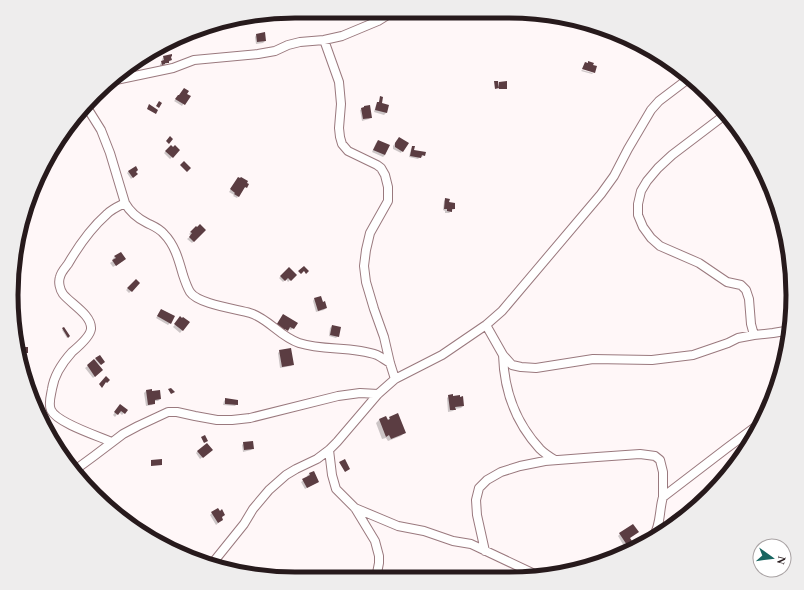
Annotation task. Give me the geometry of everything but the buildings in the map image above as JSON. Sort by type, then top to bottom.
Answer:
[{"type":"street","points":[[122,79],[173,68],[194,60],[258,54],[275,51],[288,45],[300,42],[324,40],[342,36],[383,18]]},
{"type":"street","points":[[324,40],[339,82],[342,104],[339,128],[342,144],[348,150],[381,168],[385,175],[388,187],[388,201],[370,233],[364,266],[366,282],[384,337],[395,379]]},
{"type":"street","points":[[215,560],[269,490],[286,475],[317,459],[329,450],[378,394],[395,379],[442,355],[486,325],[502,312],[601,194],[614,176],[651,110],[659,101],[685,81]]},
{"type":"street","points":[[89,110],[101,130],[108,147],[125,203],[134,215],[157,228],[170,241],[177,254],[186,284],[194,296],[202,300],[259,316],[297,342],[313,346],[377,355],[390,363]]},
{"type":"street","points":[[722,117],[677,151],[658,168],[641,191],[638,204],[638,215],[643,227],[651,238],[660,246],[699,263],[727,282],[741,285],[746,290],[749,299],[751,324],[754,335]]},
{"type":"street","points":[[112,442],[71,425],[56,416],[51,409],[50,400],[52,385],[60,367],[84,341],[91,331],[90,324],[81,310],[63,294],[59,285],[60,277],[82,240],[94,226],[108,213],[125,203]]},
{"type":"street","points":[[486,325],[503,355],[512,365],[536,368],[592,359],[652,360],[693,355],[738,338],[784,331]]},
{"type":"street","points":[[503,355],[503,372],[509,397],[516,413],[528,433],[541,449],[555,460]]},
{"type":"street","points":[[78,467],[112,442],[138,426],[168,412],[177,412],[217,420],[232,420],[250,418],[338,396],[360,393],[378,394]]},
{"type":"street","points":[[664,497],[751,430]]},
{"type":"street","points":[[329,450],[333,480],[336,489],[355,508],[375,541],[379,556],[377,572]]},
{"type":"street","points":[[485,551],[477,515],[476,500],[479,488],[486,480],[501,472],[520,466],[545,461],[640,454],[655,456],[660,460],[663,472],[664,497],[661,504],[657,529]]},
{"type":"street","points":[[355,508],[398,526],[424,531],[453,541],[471,544],[528,571]]}]
